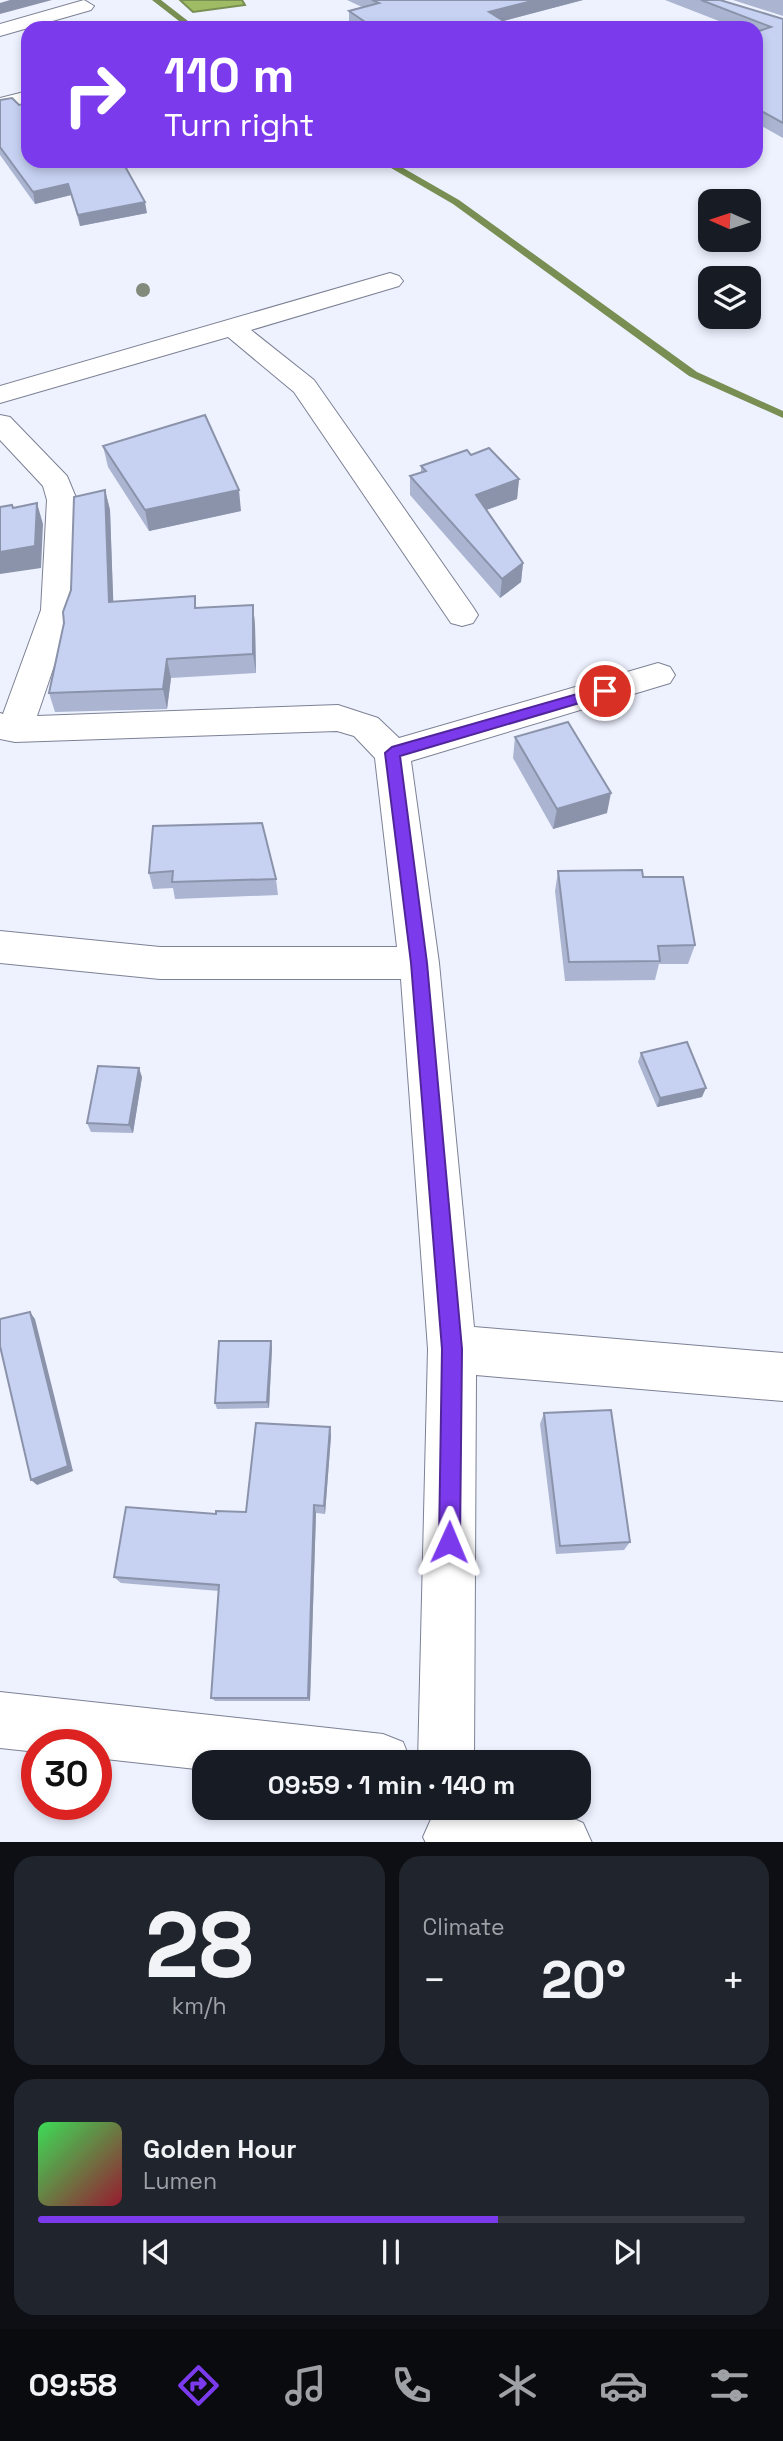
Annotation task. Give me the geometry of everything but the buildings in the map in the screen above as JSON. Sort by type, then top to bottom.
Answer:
[{"type":"street","points":[[32,21],[84,6]]},
{"type":"street","points":[[0,30],[21,24]]},
{"type":"street","points":[[0,104],[21,99]]},
{"type":"street","points":[[0,395],[390,281]]},
{"type":"street","points":[[232,327],[303,386],[462,615]]},
{"type":"street","points":[[0,423],[57,483],[62,500],[57,610],[7,727],[338,718],[366,727],[392,753],[419,963],[452,1349],[446,1750]]},
{"type":"street","points":[[392,753],[658,675]]},
{"type":"street","points":[[0,947],[160,963],[419,963]]},
{"type":"street","points":[[452,1349],[783,1377]]},
{"type":"street","points":[[0,1720],[274,1750]]},
{"type":"street","points":[[451,1829],[555,1842]]},
{"type":"shaded area","points":[[180,0],[242,0],[245,5],[193,12]]},
{"type":"waterway","points":[[156,0],[184,21]]},
{"type":"waterway","points":[[396,168],[456,202],[693,374],[783,415]]},
{"type":"route","points":[[449,1542],[452,1349],[419,963],[392,753],[605,691]]}]
